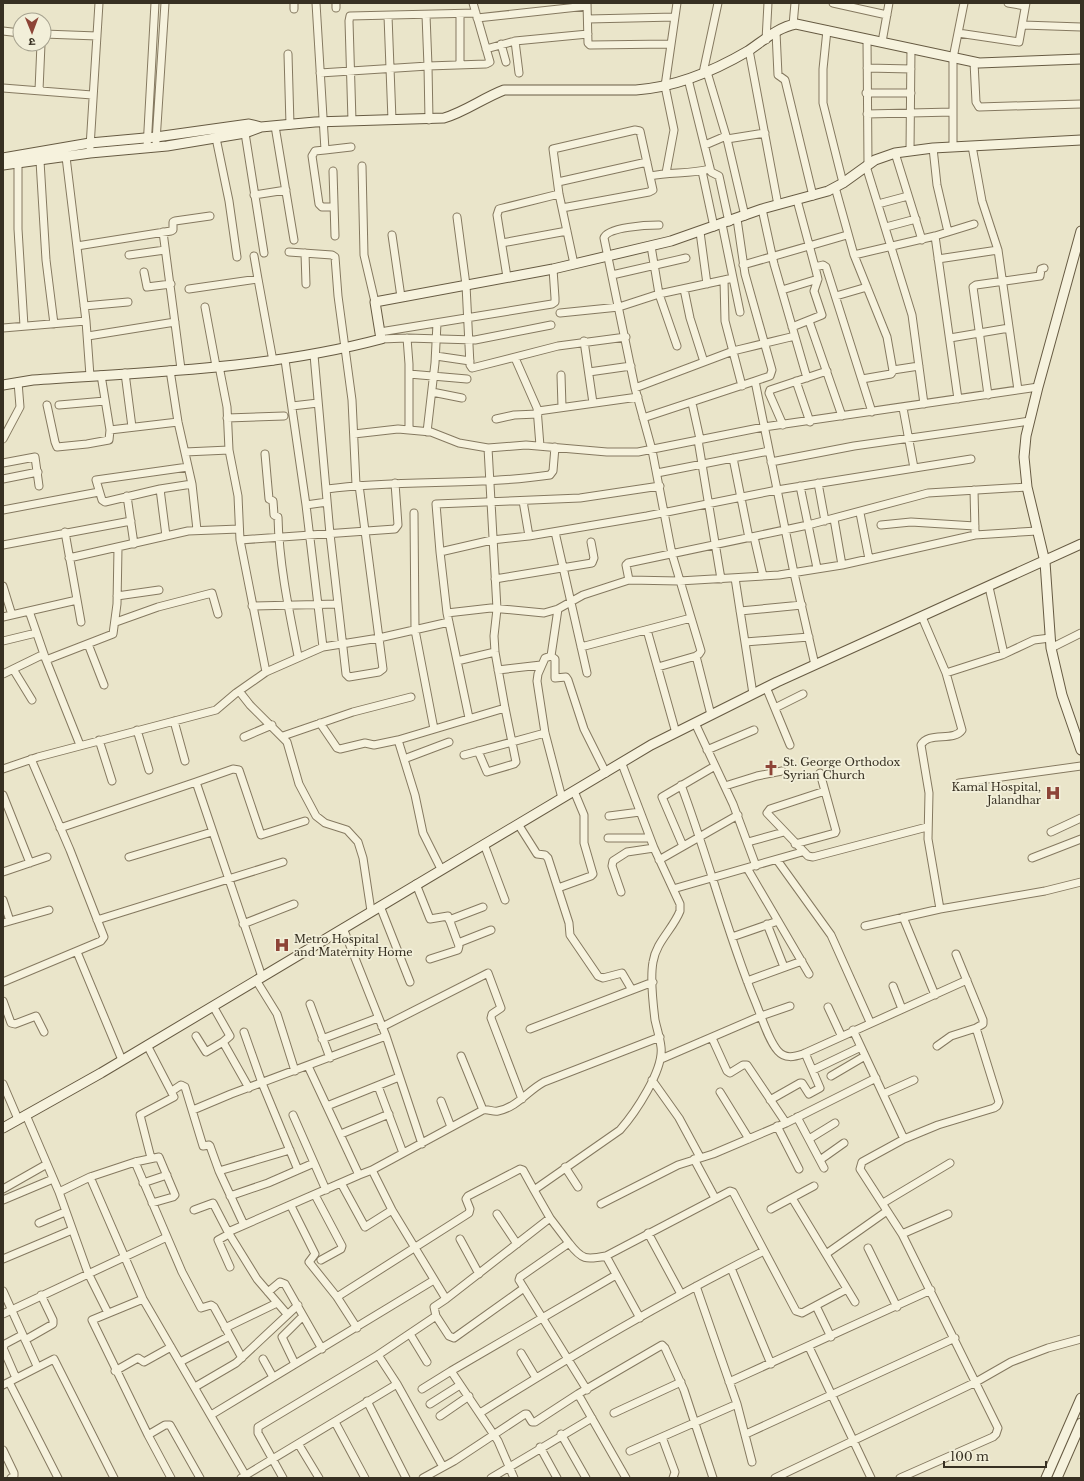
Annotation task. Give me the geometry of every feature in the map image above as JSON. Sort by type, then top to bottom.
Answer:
[{"type":"street","points":[[90,153],[92,95],[99,3]]},
{"type":"street","points":[[152,137],[155,3]]},
{"type":"street","points":[[151,148],[165,3]]},
{"type":"street","points":[[316,3],[322,122],[325,150]]},
{"type":"street","points":[[320,73],[489,63],[473,3]]},
{"type":"street","points":[[666,173],[674,130],[665,86],[677,3]]},
{"type":"street","points":[[718,3],[705,72],[726,137],[729,222],[733,278],[740,312]]},
{"type":"street","points":[[766,40],[768,3]]},
{"type":"street","points":[[792,25],[795,3]]},
{"type":"street","points":[[833,3],[887,15]]},
{"type":"street","points":[[882,42],[889,3]]},
{"type":"street","points":[[953,147],[953,58],[964,3]]},
{"type":"street","points":[[958,33],[1019,42],[1023,25],[1025,4],[1008,3]]},
{"type":"street","points":[[352,121],[350,16],[460,14],[476,16],[587,4],[588,43],[592,46],[670,44]]},
{"type":"street","points":[[460,14],[460,64]]},
{"type":"street","points":[[426,15],[429,120]]},
{"type":"street","points":[[388,16],[392,120]]},
{"type":"street","points":[[588,19],[675,17]]},
{"type":"street","points":[[3,165],[90,153],[151,148],[244,133],[261,127],[322,122],[429,120],[455,115],[493,94],[504,90],[636,90],[665,86],[705,72],[749,50],[776,32],[792,25],[803,25],[953,58],[989,64],[1081,59]]},
{"type":"street","points":[[1023,25],[1081,27]]},
{"type":"street","points":[[827,30],[823,70],[823,103],[847,234],[887,337],[893,370]]},
{"type":"street","points":[[776,32],[778,76],[785,80],[813,196]]},
{"type":"street","points":[[52,34],[97,36]]},
{"type":"street","points":[[486,49],[515,41],[588,34]]},
{"type":"street","points":[[867,39],[867,165],[912,316],[924,404]]},
{"type":"street","points":[[515,41],[518,73]]},
{"type":"street","points":[[501,44],[506,62]]},
{"type":"street","points":[[910,151],[912,113],[911,48]]},
{"type":"street","points":[[749,50],[778,205]]},
{"type":"street","points":[[39,90],[41,52]]},
{"type":"street","points":[[288,54],[290,125]]},
{"type":"street","points":[[974,62],[976,102],[979,107],[1081,104]]},
{"type":"street","points":[[867,68],[911,68]]},
{"type":"street","points":[[643,418],[742,386],[770,376],[773,372],[743,265],[729,222],[720,176],[713,173],[710,169],[688,79]]},
{"type":"street","points":[[3,88],[92,95]]},
{"type":"street","points":[[866,92],[911,93]]},
{"type":"street","points":[[867,114],[953,112]]},
{"type":"street","points":[[3,158],[90,143],[152,137],[249,124],[261,127]]},
{"type":"street","points":[[275,126],[294,240]]},
{"type":"street","points":[[562,208],[650,192],[653,190],[640,131],[638,130],[556,147],[553,151],[559,194],[562,208],[567,231],[574,264]]},
{"type":"street","points":[[244,133],[264,253]]},
{"type":"street","points":[[704,145],[726,137],[765,133]]},
{"type":"street","points":[[216,138],[229,201],[237,257]]},
{"type":"street","points":[[375,302],[553,269],[608,257],[700,232],[762,209],[813,196],[839,185],[881,156],[934,148],[1081,140]]},
{"type":"street","points":[[972,146],[982,201],[998,250],[1018,390]]},
{"type":"street","points":[[334,207],[322,207],[319,204],[312,154],[314,151],[351,147]]},
{"type":"street","points":[[934,148],[937,185],[948,232]]},
{"type":"street","points":[[895,153],[922,240]]},
{"type":"street","points":[[66,157],[88,336],[90,376]]},
{"type":"street","points":[[40,161],[46,260],[54,324]]},
{"type":"street","points":[[558,182],[646,162]]},
{"type":"street","points":[[18,164],[18,229],[24,326]]},
{"type":"street","points":[[362,166],[364,255],[381,336]]},
{"type":"street","points":[[650,176],[666,173],[686,174],[710,169]]},
{"type":"street","points":[[333,171],[335,236]]},
{"type":"street","points":[[702,171],[729,222]]},
{"type":"street","points":[[254,195],[286,190]]},
{"type":"street","points":[[507,277],[497,215],[498,209],[559,194]]},
{"type":"street","points":[[878,204],[908,196]]},
{"type":"street","points":[[792,327],[822,315],[814,291],[818,279],[797,200]]},
{"type":"street","points":[[762,209],[772,257],[808,378]]},
{"type":"street","points":[[77,246],[173,230],[173,222],[175,221],[210,216]]},
{"type":"street","points":[[457,217],[469,318],[470,367],[474,369],[558,346],[584,341],[626,337]]},
{"type":"street","points":[[886,227],[916,220]]},
{"type":"street","points":[[854,255],[922,240],[974,224]]},
{"type":"street","points":[[658,667],[696,656],[701,650],[672,554],[660,486],[631,366],[604,238],[605,234],[626,228],[659,225]]},
{"type":"street","points":[[502,243],[567,231]]},
{"type":"street","points":[[1081,231],[1038,387],[1024,457],[1027,487],[1045,562],[1051,648],[1062,695],[1081,750]]},
{"type":"street","points":[[163,232],[181,369]]},
{"type":"street","points":[[700,232],[707,284]]},
{"type":"street","points":[[743,265],[847,234]]},
{"type":"street","points":[[392,235],[401,297]]},
{"type":"street","points":[[935,236],[958,399]]},
{"type":"street","points":[[651,246],[659,294],[677,346]]},
{"type":"street","points":[[130,255],[165,250]]},
{"type":"street","points":[[938,260],[998,250]]},
{"type":"street","points":[[289,252],[332,255],[335,257],[350,385],[358,485],[383,667],[382,671],[351,677],[346,674],[342,643],[330,534],[314,355]]},
{"type":"street","points":[[305,253],[306,284]]},
{"type":"street","points":[[254,256],[273,361]]},
{"type":"street","points":[[612,275],[686,258]]},
{"type":"street","points":[[815,267],[822,265],[825,266],[836,296],[872,412]]},
{"type":"street","points":[[988,395],[974,286],[1040,276],[1041,269],[1044,268]]},
{"type":"street","points":[[3,385],[18,382],[286,360],[345,349],[381,336],[437,323],[554,303],[556,298],[553,269]]},
{"type":"street","points":[[144,272],[147,286],[171,284]]},
{"type":"street","points":[[560,313],[619,307],[659,294],[733,278]]},
{"type":"street","points":[[190,289],[258,279]]},
{"type":"street","points":[[782,290],[818,279]]},
{"type":"street","points":[[724,280],[725,321],[742,386]]},
{"type":"street","points":[[836,296],[867,287]]},
{"type":"street","points":[[684,289],[690,318],[704,362]]},
{"type":"street","points":[[84,306],[128,302]]},
{"type":"street","points":[[205,307],[217,366],[226,399],[229,450],[238,496],[240,540],[266,672]]},
{"type":"street","points":[[3,328],[86,321]]},
{"type":"street","points":[[809,321],[842,416]]},
{"type":"street","points":[[88,336],[175,322]]},
{"type":"street","points":[[427,432],[436,356],[437,323]]},
{"type":"street","points":[[381,336],[469,340],[551,325]]},
{"type":"street","points":[[950,338],[1009,328]]},
{"type":"street","points":[[636,388],[733,351],[795,336]]},
{"type":"street","points":[[407,338],[409,374],[409,430]]},
{"type":"street","points":[[584,341],[593,403]]},
{"type":"street","points":[[436,356],[470,361]]},
{"type":"street","points":[[515,358],[538,412],[540,446]]},
{"type":"street","points":[[286,360],[306,505],[322,647]]},
{"type":"street","points":[[589,372],[631,366]]},
{"type":"street","points":[[862,379],[891,374],[893,370],[920,366]]},
{"type":"street","points":[[170,370],[178,422],[192,484],[197,530]]},
{"type":"street","points":[[782,426],[769,391],[827,371]]},
{"type":"street","points":[[124,373],[132,427]]},
{"type":"street","points":[[409,374],[467,379]]},
{"type":"street","points":[[47,405],[54,442],[57,447],[109,440],[110,430],[101,375]]},
{"type":"street","points":[[561,375],[562,407]]},
{"type":"street","points":[[755,381],[794,573],[815,665]]},
{"type":"street","points":[[796,381],[810,422]]},
{"type":"street","points":[[3,439],[19,410],[20,401],[18,382]]},
{"type":"street","points":[[354,434],[398,429],[427,432],[459,443],[488,448],[540,446],[622,453],[652,450],[764,428],[1038,387]]},
{"type":"street","points":[[432,392],[462,398]]},
{"type":"street","points":[[496,419],[562,407],[638,397]]},
{"type":"street","points":[[59,404],[105,401]]},
{"type":"street","points":[[292,406],[318,403]]},
{"type":"street","points":[[692,403],[721,579]]},
{"type":"street","points":[[903,408],[914,468]]},
{"type":"street","points":[[227,418],[284,416]]},
{"type":"street","points":[[771,462],[908,438],[1030,421]]},
{"type":"street","points":[[110,430],[178,422]]},
{"type":"street","points":[[327,489],[358,485],[488,480],[552,474],[555,447]]},
{"type":"street","points":[[478,751],[484,770],[488,772],[515,763],[495,652],[494,636],[497,609],[488,480],[488,448]]},
{"type":"street","points":[[186,452],[229,450]]},
{"type":"street","points":[[657,473],[769,451]]},
{"type":"street","points":[[265,454],[269,499],[273,501],[274,515],[278,517],[278,537],[288,605],[298,656]]},
{"type":"street","points":[[3,463],[35,457],[39,486]]},
{"type":"street","points":[[733,458],[741,497],[763,576]]},
{"type":"street","points":[[440,552],[492,540],[555,532],[800,486],[971,460]]},
{"type":"street","points":[[188,467],[96,480],[104,502],[160,489],[192,484]]},
{"type":"street","points":[[3,479],[38,472]]},
{"type":"street","points":[[240,540],[395,529],[398,527],[395,483]]},
{"type":"street","points":[[818,483],[825,521]]},
{"type":"street","points":[[469,718],[447,613],[436,504],[490,503],[580,498],[660,486]]},
{"type":"street","points":[[800,486],[817,568]]},
{"type":"street","points":[[628,580],[626,565],[628,562],[808,525],[860,513],[928,493],[1027,487]]},
{"type":"street","points":[[160,489],[166,536]]},
{"type":"street","points":[[974,490],[975,535]]},
{"type":"street","points":[[3,510],[100,492]]},
{"type":"street","points":[[127,496],[134,544]]},
{"type":"street","points":[[523,501],[529,536]]},
{"type":"street","points":[[306,505],[327,502]]},
{"type":"street","points":[[414,513],[415,630],[434,729]]},
{"type":"street","points":[[860,513],[869,559]]},
{"type":"street","points":[[834,519],[842,565]]},
{"type":"street","points":[[3,545],[65,532],[131,521]]},
{"type":"street","points":[[880,525],[911,522],[975,526]]},
{"type":"street","points":[[69,558],[197,530],[239,529]]},
{"type":"street","points":[[447,613],[497,609],[544,614],[558,609],[571,601],[628,580],[679,581],[794,573],[842,565],[975,535],[1037,531]]},
{"type":"street","points":[[65,532],[81,622]]},
{"type":"street","points":[[555,532],[587,673]]},
{"type":"street","points":[[495,579],[593,562],[591,542]]},
{"type":"street","points":[[3,1128],[122,1060],[441,869],[622,764],[651,745],[815,665],[1045,562],[1081,544]]},
{"type":"street","points":[[3,674],[45,657],[88,644],[113,634],[116,622],[118,548]]},
{"type":"street","points":[[735,578],[753,694]]},
{"type":"street","points":[[3,586],[12,615]]},
{"type":"street","points":[[989,587],[1004,654]]},
{"type":"street","points":[[117,596],[159,590]]},
{"type":"street","points":[[116,622],[158,607],[210,593],[214,595],[218,614]]},
{"type":"street","points":[[3,617],[77,600]]},
{"type":"street","points":[[252,606],[338,604]]},
{"type":"street","points":[[740,611],[802,605]]},
{"type":"street","points":[[551,656],[558,609]]},
{"type":"street","points":[[29,611],[45,657],[80,745]]},
{"type":"street","points":[[922,617],[946,672],[962,730],[958,734],[926,740],[921,745],[929,793],[927,827],[940,909]]},
{"type":"street","points":[[582,647],[692,618]]},
{"type":"street","points":[[3,769],[31,759],[80,745],[216,710],[239,691],[266,672],[298,656],[322,647],[379,638],[449,622]]},
{"type":"street","points":[[647,630],[676,733]]},
{"type":"street","points":[[3,641],[36,632]]},
{"type":"street","points":[[1051,648],[1081,632]]},
{"type":"street","points":[[745,642],[809,637]]},
{"type":"street","points":[[946,672],[1004,654],[1034,640],[1050,638]]},
{"type":"street","points":[[88,644],[104,684]]},
{"type":"street","points":[[457,661],[495,652]]},
{"type":"street","points":[[551,656],[546,656],[541,665],[537,681],[545,733],[562,798]]},
{"type":"street","points":[[551,656],[555,659],[555,678],[566,677],[568,680],[584,729],[606,773]]},
{"type":"street","points":[[696,656],[712,715]]},
{"type":"street","points":[[498,670],[541,665]]},
{"type":"street","points":[[13,669],[32,700]]},
{"type":"street","points":[[766,688],[790,745]]},
{"type":"street","points":[[239,691],[250,705],[283,736],[290,747],[299,784],[316,816],[325,823],[347,830],[358,842],[363,858],[371,911]]},
{"type":"street","points":[[775,708],[803,694]]},
{"type":"street","points":[[283,736],[320,723],[411,697]]},
{"type":"street","points":[[320,723],[339,749],[366,743],[374,745],[398,740],[504,708]]},
{"type":"street","points":[[174,721],[185,761]]},
{"type":"street","points":[[695,723],[738,815],[756,866]]},
{"type":"street","points":[[244,737],[272,726]]},
{"type":"street","points":[[137,730],[149,770]]},
{"type":"street","points":[[708,750],[754,730]]},
{"type":"street","points":[[464,755],[545,733]]},
{"type":"street","points":[[99,740],[112,781]]},
{"type":"street","points":[[398,740],[415,795],[423,833],[441,869]]},
{"type":"street","points":[[404,759],[449,742]]},
{"type":"street","points":[[3,982],[77,952],[103,939],[103,934],[31,759]]},
{"type":"street","points":[[534,1190],[620,1130],[631,1118],[652,1080],[661,1059],[660,1038],[654,1014],[652,967],[656,951],[680,911],[680,904],[654,848],[622,764]]},
{"type":"street","points":[[683,846],[662,797],[715,766]]},
{"type":"street","points":[[959,783],[1081,766]]},
{"type":"street","points":[[60,828],[233,769],[239,770],[261,835],[305,821]]},
{"type":"street","points":[[725,786],[757,776],[782,771]]},
{"type":"street","points":[[795,844],[836,832],[820,773]]},
{"type":"street","points":[[196,782],[243,924],[259,978],[277,1014],[295,1071]]},
{"type":"street","points":[[681,785],[701,836],[713,878],[747,981],[774,1045],[783,1055],[796,1057],[841,1035],[967,980]]},
{"type":"street","points":[[558,888],[593,874],[584,843],[584,815],[574,791]]},
{"type":"street","points":[[825,791],[769,810],[768,815],[802,852],[808,856],[813,857],[927,827]]},
{"type":"street","points":[[3,795],[30,863]]},
{"type":"street","points":[[609,816],[640,812]]},
{"type":"street","points":[[659,860],[738,815]]},
{"type":"street","points":[[1051,832],[1081,818]]},
{"type":"street","points":[[518,824],[537,854],[545,855],[548,858],[570,923],[571,938],[598,976],[603,978],[622,973],[632,990]]},
{"type":"street","points":[[129,857],[212,832]]},
{"type":"street","points":[[748,842],[784,832]]},
{"type":"street","points":[[608,838],[650,838]]},
{"type":"street","points":[[1032,858],[1081,839]]},
{"type":"street","points":[[484,844],[505,900]]},
{"type":"street","points":[[622,892],[612,866],[613,861],[627,852],[654,848]]},
{"type":"street","points":[[673,889],[802,852]]},
{"type":"street","points":[[3,872],[47,857]]},
{"type":"street","points":[[777,860],[831,935],[870,1022]]},
{"type":"street","points":[[97,920],[283,862]]},
{"type":"street","points":[[747,868],[809,974]]},
{"type":"street","points":[[865,926],[940,909],[1045,891],[1081,882]]},
{"type":"street","points":[[416,884],[430,919],[446,915],[460,948],[430,959]]},
{"type":"street","points":[[3,900],[7,922],[49,910]]},
{"type":"street","points":[[243,924],[294,904]]},
{"type":"street","points":[[380,906],[410,982]]},
{"type":"street","points":[[449,920],[483,907]]},
{"type":"street","points":[[903,917],[935,995]]},
{"type":"street","points":[[732,936],[778,921]]},
{"type":"street","points":[[768,924],[784,967]]},
{"type":"street","points":[[343,928],[386,1036],[422,1144]]},
{"type":"street","points":[[458,943],[491,930]]},
{"type":"street","points":[[77,952],[122,1060]]},
{"type":"street","points":[[937,1046],[951,1036],[976,1028],[983,1024],[983,1020],[956,954]]},
{"type":"street","points":[[747,981],[802,961]]},
{"type":"street","points":[[382,1027],[488,973],[501,1008],[500,1011],[492,1014],[491,1018],[522,1099]]},
{"type":"street","points":[[530,1029],[653,982]]},
{"type":"street","points":[[892,986],[902,1009]]},
{"type":"street","points":[[3,1001],[11,1023],[15,1024],[36,1016],[44,1032]]},
{"type":"street","points":[[310,1004],[330,1058]]},
{"type":"street","points":[[196,1036],[206,1052],[230,1036],[213,1006]]},
{"type":"street","points":[[661,1059],[761,1016],[790,1006]]},
{"type":"street","points":[[828,1007],[841,1035]]},
{"type":"street","points":[[322,1039],[378,1018]]},
{"type":"street","points":[[900,1478],[993,1437],[998,1428],[902,1234],[859,1166],[862,1162],[904,1139],[938,1125],[997,1106],[998,1099],[976,1028]]},
{"type":"street","points":[[853,1030],[904,1139]]},
{"type":"street","points":[[244,1032],[262,1083],[298,1170]]},
{"type":"street","points":[[193,1110],[386,1036]]},
{"type":"street","points":[[230,1266],[218,1240],[244,1225],[372,1170],[483,1110],[488,1109],[495,1112],[510,1108],[531,1090],[544,1082],[660,1038]]},
{"type":"street","points":[[712,1038],[728,1073],[746,1064],[786,1123]]},
{"type":"street","points":[[223,1042],[249,1088]]},
{"type":"street","points":[[147,1045],[172,1091],[174,1098],[140,1115],[150,1158]]},
{"type":"street","points":[[813,1070],[861,1047]]},
{"type":"street","points":[[770,1100],[800,1082],[808,1093],[812,1094],[820,1088],[805,1053]]},
{"type":"street","points":[[461,1056],[483,1110]]},
{"type":"street","points":[[831,1076],[865,1056]]},
{"type":"street","points":[[308,1066],[359,1175]]},
{"type":"street","points":[[327,1106],[399,1077]]},
{"type":"street","points":[[601,1204],[666,1171],[786,1123],[876,1078]]},
{"type":"street","points":[[652,1080],[679,1118],[715,1198]]},
{"type":"street","points":[[883,1094],[914,1080]]},
{"type":"street","points":[[3,1084],[47,1164],[88,1273],[108,1313]]},
{"type":"street","points":[[172,1091],[181,1085],[184,1086],[199,1129],[201,1144],[203,1146],[210,1145],[219,1171],[244,1225]]},
{"type":"street","points":[[378,1086],[403,1153]]},
{"type":"street","points":[[720,1092],[749,1139]]},
{"type":"street","points":[[441,1101],[451,1127]]},
{"type":"street","points":[[341,1134],[389,1114]]},
{"type":"street","points":[[293,1115],[326,1190]]},
{"type":"street","points":[[797,1117],[824,1168]]},
{"type":"street","points":[[809,1139],[835,1123]]},
{"type":"street","points":[[777,1126],[800,1169]]},
{"type":"street","points":[[820,1160],[844,1143]]},
{"type":"street","points":[[219,1171],[290,1150]]},
{"type":"street","points":[[58,1192],[90,1177],[134,1162],[159,1157],[175,1196],[152,1203]]},
{"type":"street","points":[[134,1162],[182,1272],[200,1307],[202,1309],[213,1306],[242,1358]]},
{"type":"street","points":[[230,1196],[314,1163]]},
{"type":"street","points":[[882,1204],[950,1163]]},
{"type":"street","points":[[3,1189],[47,1164]]},
{"type":"street","points":[[565,1168],[578,1187]]},
{"type":"street","points":[[337,1297],[414,1246],[469,1213],[470,1209],[466,1199],[468,1196],[519,1169],[523,1170],[550,1218],[578,1254],[584,1258],[606,1256],[715,1198],[732,1191],[796,1311],[802,1313],[847,1289]]},
{"type":"street","points":[[372,1170],[392,1210],[446,1299]]},
{"type":"street","points":[[143,1183],[167,1175]]},
{"type":"street","points":[[90,1177],[143,1299],[211,1415],[244,1477],[299,1445],[367,1401],[397,1384]]},
{"type":"street","points":[[3,1200],[53,1179]]},
{"type":"street","points":[[341,1183],[365,1227],[392,1210]]},
{"type":"street","points":[[771,1209],[814,1186]]},
{"type":"street","points":[[315,1195],[342,1246],[340,1249],[321,1260]]},
{"type":"street","points":[[792,1198],[855,1302]]},
{"type":"street","points":[[194,1210],[213,1203],[257,1279],[287,1314]]},
{"type":"street","points":[[291,1206],[315,1254],[309,1262],[337,1297],[357,1328]]},
{"type":"street","points":[[826,1254],[887,1211]]},
{"type":"street","points":[[39,1223],[65,1212]]},
{"type":"street","points":[[497,1214],[516,1244]]},
{"type":"street","points":[[902,1234],[948,1214]]},
{"type":"street","points":[[524,1288],[454,1338],[449,1336],[436,1316],[434,1307],[479,1274],[550,1218]]},
{"type":"street","points":[[3,1259],[72,1230]]},
{"type":"street","points":[[648,1233],[681,1294]]},
{"type":"street","points":[[3,1314],[167,1237]]},
{"type":"street","points":[[460,1239],[479,1274]]},
{"type":"street","points":[[569,1243],[520,1277],[520,1280],[587,1390]]},
{"type":"street","points":[[868,1248],[897,1307]]},
{"type":"street","points":[[480,1413],[568,1358],[681,1294],[764,1251]]},
{"type":"street","points":[[606,1256],[640,1318]]},
{"type":"street","points":[[731,1268],[771,1364]]},
{"type":"street","points":[[422,1389],[616,1275]]},
{"type":"street","points":[[211,1415],[434,1280]]},
{"type":"street","points":[[268,1292],[283,1282],[298,1305],[322,1349]]},
{"type":"street","points":[[696,1286],[737,1404],[746,1434],[752,1462]]},
{"type":"street","points":[[729,1382],[897,1307],[931,1290]]},
{"type":"street","points":[[3,1291],[37,1366]]},
{"type":"street","points":[[16,1378],[3,1348],[5,1344],[24,1338],[53,1324],[53,1320],[41,1295]]},
{"type":"street","points":[[143,1299],[92,1320],[116,1371],[171,1478]]},
{"type":"street","points":[[225,1328],[277,1303]]},
{"type":"street","points":[[195,1387],[230,1367],[242,1358],[298,1305]]},
{"type":"street","points":[[816,1306],[831,1337]]},
{"type":"street","points":[[295,1364],[282,1337],[303,1316]]},
{"type":"street","points":[[283,1478],[258,1433],[257,1429],[260,1425],[378,1355],[436,1316]]},
{"type":"street","points":[[410,1334],[427,1362]]},
{"type":"street","points":[[180,1362],[230,1336]]},
{"type":"street","points":[[746,1434],[954,1338]]},
{"type":"street","points":[[775,1478],[976,1382],[1011,1362],[1081,1339]]},
{"type":"street","points":[[423,1478],[526,1414],[532,1422],[535,1422],[578,1394],[662,1345],[665,1348],[681,1382],[713,1478]]},
{"type":"street","points":[[116,1371],[137,1358],[144,1362],[171,1347]]},
{"type":"street","points":[[809,1347],[871,1478]]},
{"type":"street","points":[[521,1353],[536,1378]]},
{"type":"street","points":[[378,1355],[397,1384],[442,1467]]},
{"type":"street","points":[[58,1478],[6,1384],[51,1359],[55,1359],[114,1478]]},
{"type":"street","points":[[262,1359],[274,1377]]},
{"type":"street","points":[[451,1371],[494,1435],[514,1478]]},
{"type":"street","points":[[614,1413],[681,1382]]},
{"type":"street","points":[[430,1404],[460,1385]]},
{"type":"street","points":[[578,1394],[624,1477]]},
{"type":"street","points":[[440,1416],[469,1396]]},
{"type":"street","points":[[1046,1478],[1081,1398]]},
{"type":"street","points":[[367,1401],[406,1478]]},
{"type":"street","points":[[630,1450],[737,1404]]},
{"type":"street","points":[[491,1478],[561,1434],[592,1418]]},
{"type":"street","points":[[335,1422],[365,1478]]},
{"type":"street","points":[[1057,1478],[1081,1423]]},
{"type":"street","points":[[148,1435],[165,1425],[170,1425],[200,1478]]},
{"type":"street","points":[[561,1434],[586,1478]]},
{"type":"street","points":[[1064,1435],[1074,1439]]},
{"type":"street","points":[[662,1437],[675,1472],[673,1478]]},
{"type":"street","points":[[299,1445],[319,1478]]},
{"type":"street","points":[[540,1447],[557,1478]]},
{"type":"street","points":[[4,1452],[14,1473],[14,1476],[11,1478]]},
{"type":"place","name":"St. George Orthodox Syrian Church","points":[[771,768]]},
{"type":"place","name":"Kamal Hospital, Jalandhar","points":[[1053,793]]},
{"type":"place","name":"Metro Hospital and Maternity Home","points":[[282,945]]}]
